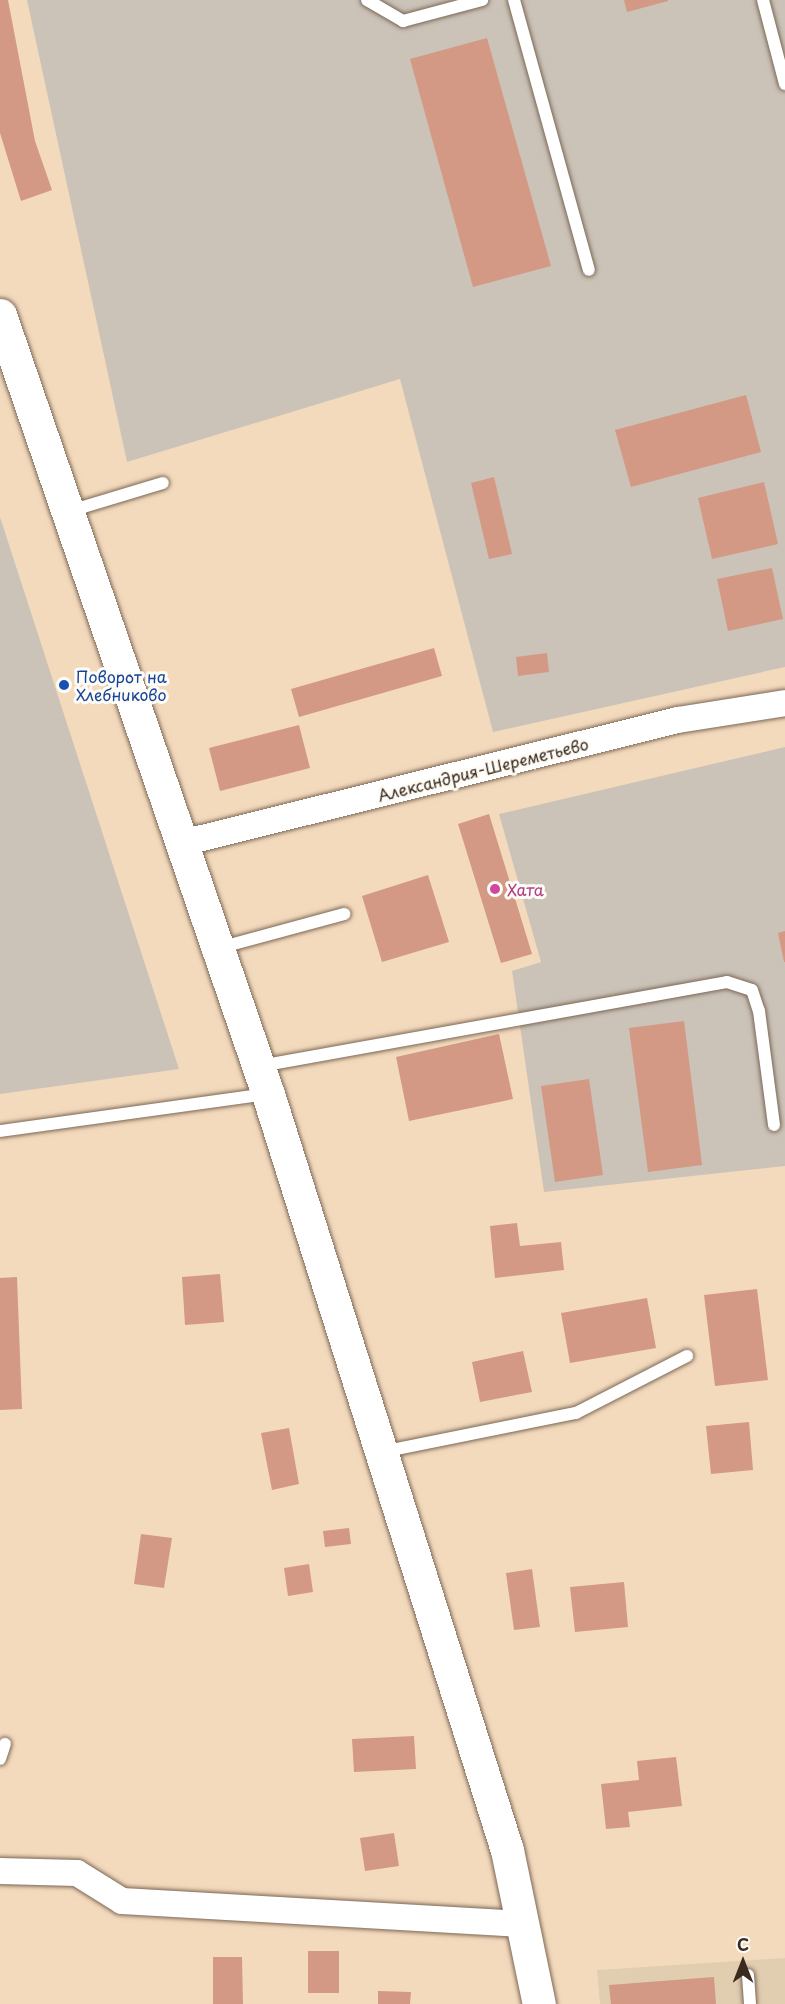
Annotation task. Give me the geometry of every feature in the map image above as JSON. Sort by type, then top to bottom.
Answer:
[{"type":"main road","points":[[2,329],[69,511],[264,1080],[507,1850],[538,2004]]},
{"type":"street","name":"Александрия-Шереметьево","points":[[182,843],[678,720],[785,703]]},
{"type":"street","points":[[0,1871],[77,1873],[122,1901],[522,1924]]},
{"type":"lane","points":[[367,0],[403,21],[482,0]]},
{"type":"lane","points":[[514,0],[590,270]]},
{"type":"lane","points":[[763,0],[785,84]]},
{"type":"lane","points":[[69,511],[164,483]]},
{"type":"lane","points":[[219,948],[344,914]]},
{"type":"lane","points":[[0,1131],[264,1080],[727,982],[752,990],[759,1011],[774,1125]]},
{"type":"lane","points":[[381,1452],[576,1413],[687,1356]]},
{"type":"lane","points":[[0,1759],[5,1744]]},
{"type":"lane","points":[[748,1975],[750,2004]]},
{"type":"shaded area","points":[[27,0],[785,0],[785,667],[493,732],[400,379],[127,462]]},
{"type":"shaded area","points":[[0,517],[179,1069],[0,1094]]},
{"type":"shaded area","points":[[785,747],[785,1166],[544,1192],[512,971],[541,962],[499,814]]},
{"type":"shaded area","points":[[785,1958],[785,2004],[600,2004],[597,1970]]},
{"type":"building","points":[[0,0],[8,0],[35,141],[52,190],[21,201],[0,133]]},
{"type":"building","points":[[624,0],[668,0],[668,1],[627,12]]},
{"type":"building","points":[[487,38],[551,266],[473,287],[410,59]]},
{"type":"building","points":[[746,395],[761,452],[631,487],[615,430]]},
{"type":"building","points":[[494,477],[512,554],[489,559],[471,483]]},
{"type":"building","points":[[764,482],[778,544],[712,559],[698,498]]},
{"type":"building","points":[[772,568],[783,619],[728,631],[717,579]]},
{"type":"building","points":[[434,648],[442,676],[299,717],[291,689]]},
{"type":"building","points":[[547,653],[549,672],[518,676],[516,657]]},
{"type":"building","points":[[299,725],[310,768],[220,791],[209,748]]},
{"type":"building","name":"Хата","points":[[489,814],[532,954],[501,963],[458,824]]},
{"type":"building","points":[[428,875],[449,942],[382,962],[362,896]]},
{"type":"building","points":[[785,931],[785,962],[784,962],[778,933]]},
{"type":"building","points":[[684,1021],[702,1165],[648,1172],[629,1028]]},
{"type":"building","points":[[499,1034],[513,1099],[409,1121],[396,1057]]},
{"type":"building","points":[[589,1079],[603,1175],[555,1182],[541,1086]]},
{"type":"building","points":[[517,1223],[520,1246],[561,1242],[564,1270],[495,1278],[490,1226]]},
{"type":"building","points":[[220,1274],[224,1322],[185,1325],[182,1277]]},
{"type":"building","points":[[17,1277],[22,1409],[0,1410],[0,1278]]},
{"type":"building","points":[[757,1289],[768,1380],[715,1386],[704,1295]]},
{"type":"building","points":[[647,1298],[656,1348],[570,1363],[561,1313]]},
{"type":"building","points":[[523,1351],[532,1392],[480,1402],[472,1362]]},
{"type":"building","points":[[749,1422],[753,1470],[711,1474],[706,1426]]},
{"type":"building","points":[[289,1428],[299,1484],[272,1490],[261,1433]]},
{"type":"building","points":[[349,1528],[351,1544],[325,1547],[323,1531]]},
{"type":"building","points":[[141,1534],[172,1538],[164,1588],[134,1584]]},
{"type":"building","points":[[309,1564],[313,1592],[288,1596],[284,1568]]},
{"type":"building","points":[[532,1569],[540,1627],[514,1630],[506,1573]]},
{"type":"building","points":[[624,1582],[628,1627],[575,1632],[570,1587]]},
{"type":"building","points":[[414,1736],[416,1769],[354,1772],[352,1739]]},
{"type":"building","points":[[676,1757],[682,1806],[628,1812],[630,1827],[606,1829],[601,1784],[639,1780],[637,1761]]},
{"type":"building","points":[[394,1833],[399,1866],[365,1871],[360,1838]]},
{"type":"building","points":[[308,1951],[339,1951],[339,1993],[308,1993]]},
{"type":"building","points":[[213,1957],[242,1957],[243,2004],[213,2004]]},
{"type":"building","points":[[714,1977],[716,2004],[611,2004],[609,1985]]},
{"type":"building","points":[[378,1991],[411,1992],[410,2004],[378,2004]]},
{"type":"place","name":"Поворот на Хлебниково","points":[[64,685]]},
{"type":"place","name":"Хата","points":[[495,889]]}]
